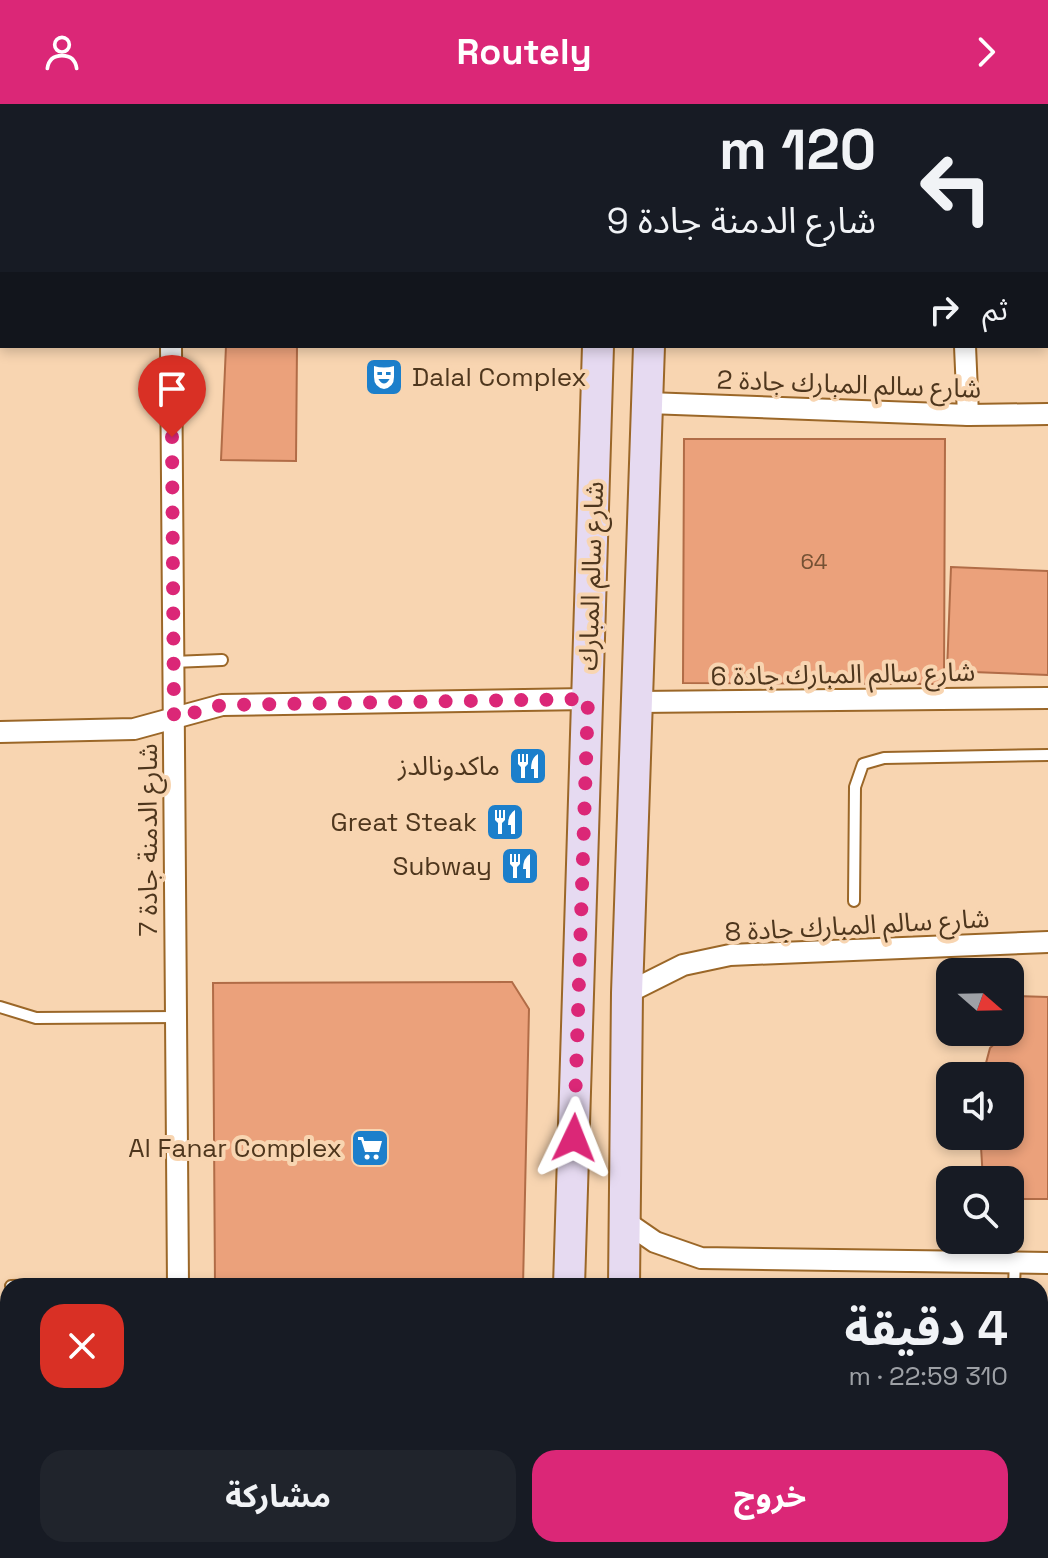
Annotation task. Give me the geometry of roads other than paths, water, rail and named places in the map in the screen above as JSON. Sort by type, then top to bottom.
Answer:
[{"type":"main road","name":"شارع سالم المبارك","points":[[569,1278],[598,348]]},
{"type":"main road","name":"شارع سالم المبارك","points":[[624,1278],[627,993],[649,348]]},
{"type":"street","name":"شارع الدمنة جادة 7","points":[[171,348],[178,1278]]},
{"type":"street","points":[[965,348],[968,415]]},
{"type":"street","name":"شارع سالم المبارك جادة 2","points":[[648,403],[968,415],[1048,414]]},
{"type":"street","name":"شارع سالم المبارك جادة 6","points":[[638,702],[1048,698]]},
{"type":"street","points":[[0,732],[134,729],[222,705],[588,699]]},
{"type":"street","name":"شارع سالم المبارك جادة 8","points":[[627,993],[683,965],[730,955],[1048,942]]},
{"type":"street","points":[[626,1222],[655,1242],[701,1258],[1048,1263]]},
{"type":"lane","points":[[173,662],[222,660]]},
{"type":"lane","points":[[854,901],[855,787],[863,764],[884,758],[1048,755]]},
{"type":"lane","points":[[0,1007],[36,1018],[176,1017]]},
{"type":"lane","points":[[1014,1278],[1015,1261]]},
{"type":"place","name":"Dalal Complex","points":[[384,377]]},
{"type":"place","name":"ماكدونالدز","points":[[528,766]]},
{"type":"place","name":"Great Steak","points":[[505,822]]},
{"type":"place","name":"Subway","points":[[520,866]]},
{"type":"place","name":"Al Fanar Complex","points":[[370,1148]]}]
